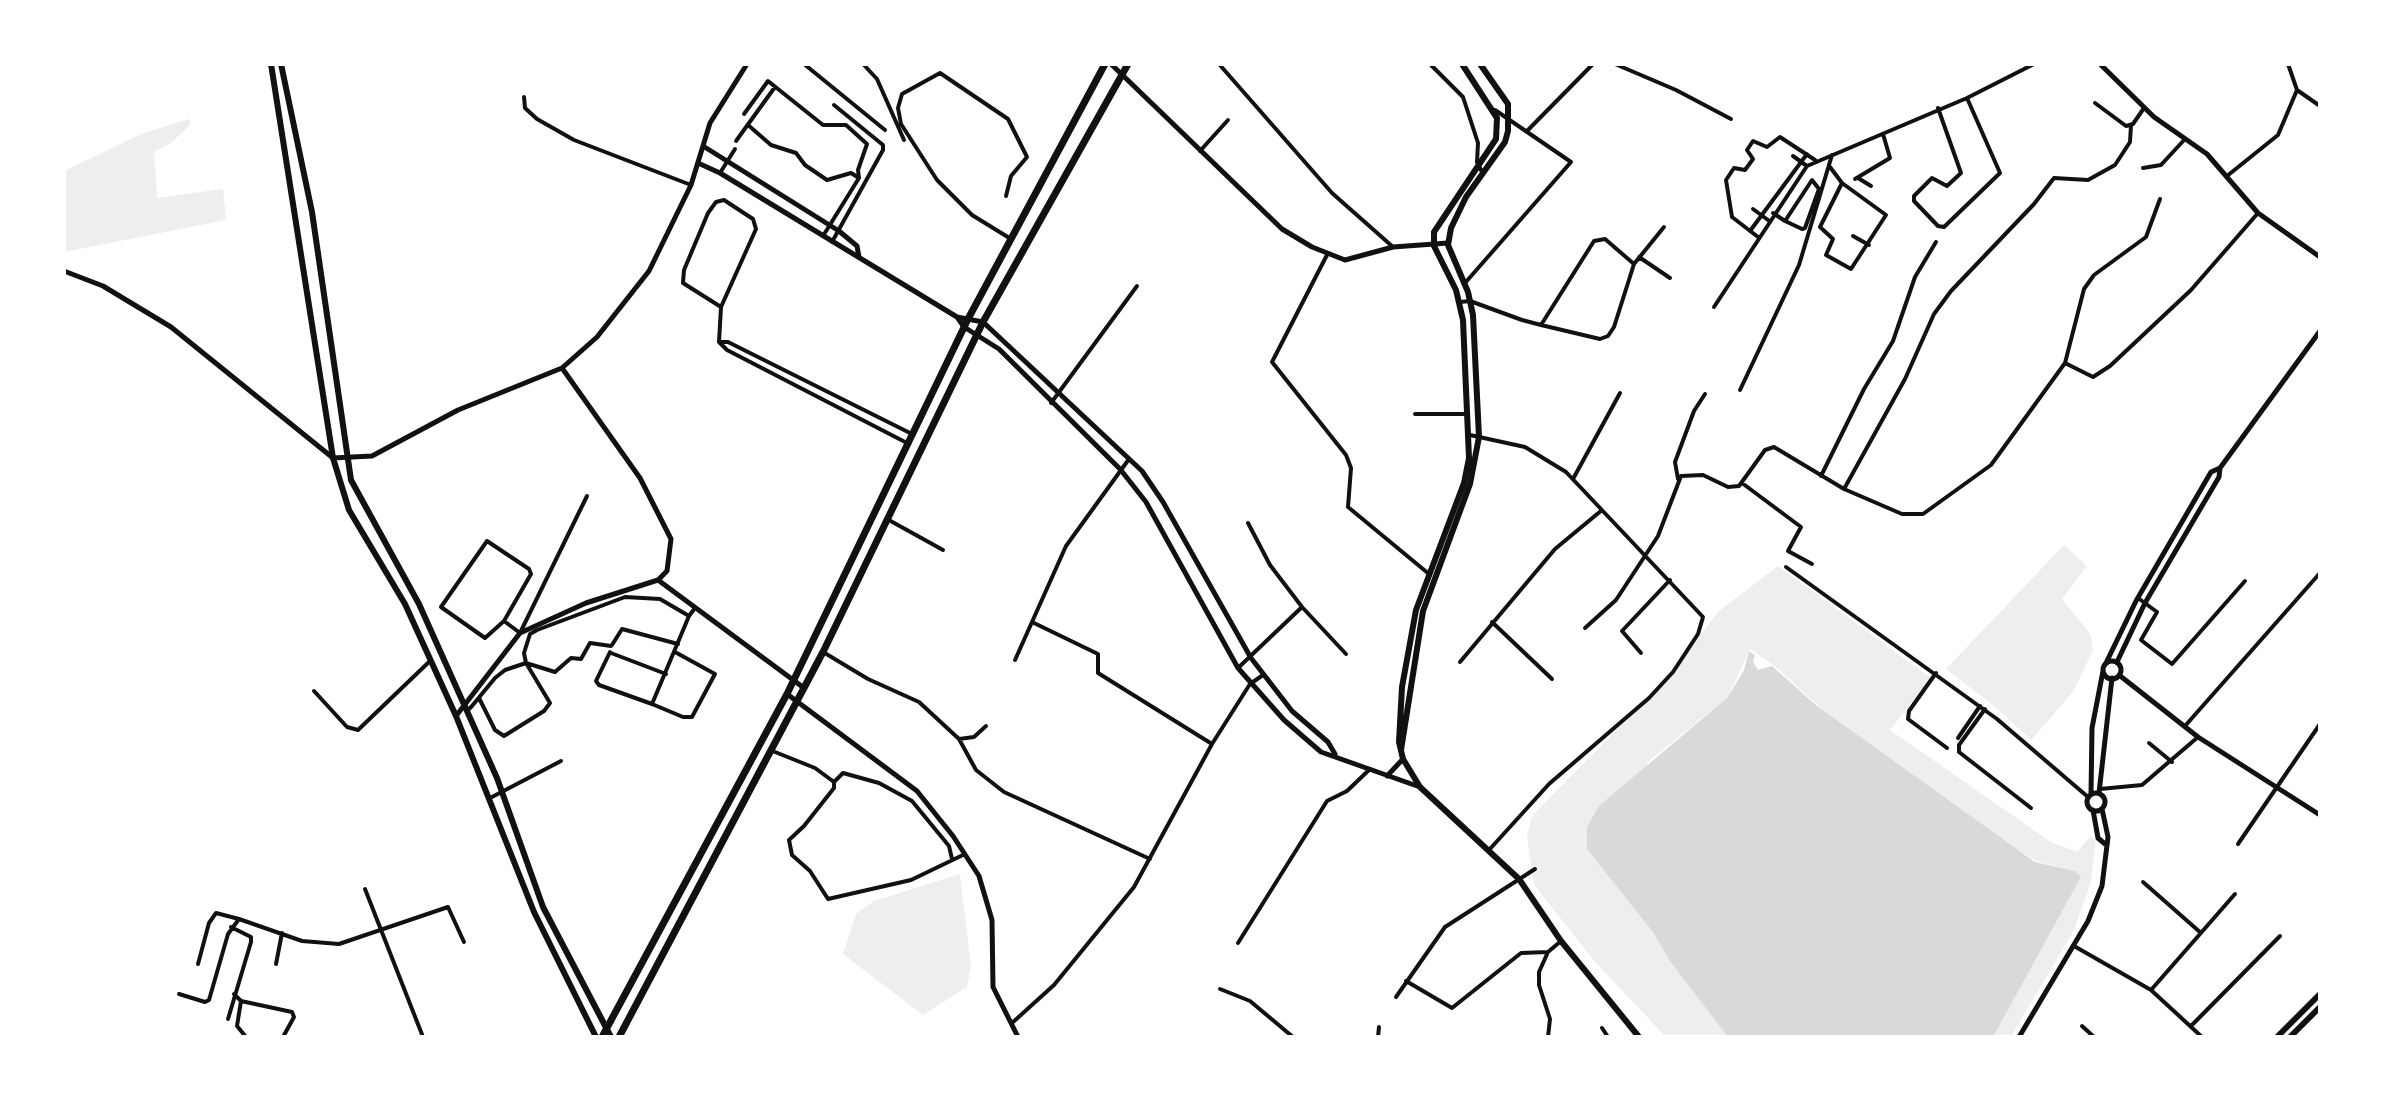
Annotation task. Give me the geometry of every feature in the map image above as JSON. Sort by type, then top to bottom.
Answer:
[{"type":"highway","points":[[599,1037],[607,1028],[794,681],[969,317],[1108,64]]},
{"type":"highway","points":[[619,1037],[823,652],[983,322],[1128,64]]},
{"type":"highway","points":[[850,562],[862,568]]},
{"type":"highway","points":[[710,838],[721,844]]},
{"type":"main road","points":[[271,64],[298,214],[333,458],[349,510],[405,604],[456,716],[534,912],[599,1037]]},
{"type":"main road","points":[[281,64],[312,212],[347,460],[356,490],[416,598],[502,792],[543,907],[611,1037]]},
{"type":"main road","points":[[1448,534],[1464,483],[1470,435],[1460,302],[1434,246],[1434,232],[1477,162],[1496,139],[1495,110],[1462,64]]},
{"type":"main road","points":[[1480,64],[1504,96],[1510,118],[1505,142],[1466,197],[1448,243],[1470,301],[1475,338],[1479,437],[1470,484],[1443,546],[1420,611],[1401,750],[1420,787],[1519,879],[1561,941],[1639,1037]]},
{"type":"main road","points":[[298,214],[312,212]]},
{"type":"main road","points":[[1442,219],[1453,224]]},
{"type":"main road","points":[[1464,339],[1475,338]]},
{"type":"main road","points":[[1467,375],[1477,374]]},
{"type":"main road","points":[[405,604],[416,598]]},
{"type":"main road","points":[[512,855],[522,849]]},
{"type":"main road","points":[[534,912],[543,907]]},
{"type":"main road","points":[[2277,1037],[2320,994]]},
{"type":"main road","points":[[2290,1037],[2320,1007]]},
{"type":"street","points":[[64,271],[103,286],[171,327],[333,458],[347,460],[372,456],[458,410],[562,368],[597,337],[649,271],[691,185],[710,123],[747,64]]},
{"type":"street","points":[[804,64],[885,130]]},
{"type":"street","points":[[863,64],[877,79],[904,140]]},
{"type":"street","points":[[1108,64],[1282,229],[1345,260],[1393,247],[1448,243]]},
{"type":"street","points":[[1219,64],[1332,193],[1393,247]]},
{"type":"street","points":[[1527,131],[1593,64]]},
{"type":"street","points":[[1615,64],[1676,90],[1731,119]]},
{"type":"street","points":[[1714,307],[1768,220],[1807,166],[1967,98],[2034,64]]},
{"type":"street","points":[[2100,64],[2144,108],[2207,154],[2258,213],[2320,257]]},
{"type":"street","points":[[2288,64],[2297,90],[2320,106]]},
{"type":"street","points":[[1431,65],[1463,97],[1478,143],[1477,162],[1483,175]]},
{"type":"street","points":[[1006,196],[1011,176],[1027,157],[1008,119],[940,73],[902,94],[898,108],[901,124],[937,180],[972,215],[1011,239]]},
{"type":"street","points":[[744,114],[768,81],[823,125],[846,125],[867,144],[858,170],[859,178],[823,236]]},
{"type":"street","points":[[736,141],[775,87]]},
{"type":"street","points":[[2227,176],[2278,135],[2297,90]]},
{"type":"street","points":[[524,97],[525,108],[537,119],[574,140],[691,185]]},
{"type":"street","points":[[1938,108],[1961,173],[1947,186],[1932,178],[1914,196],[1914,201],[1938,226],[1944,227],[2000,173],[1967,98]]},
{"type":"street","points":[[2095,103],[2118,122],[2131,125]]},
{"type":"street","points":[[832,242],[883,150],[883,145],[834,105]]},
{"type":"street","points":[[1844,489],[1905,379],[1934,314],[1951,291],[2034,204],[2054,178],[2088,180],[2115,165],[2130,142],[2131,125],[2144,108]]},
{"type":"street","points":[[1464,285],[1571,162],[1495,110]]},
{"type":"street","points":[[1200,151],[1228,120]]},
{"type":"street","points":[[748,125],[771,145],[796,153],[805,165],[827,180],[851,173],[859,178]]},
{"type":"street","points":[[1871,186],[1857,178],[1890,158],[1883,134]]},
{"type":"street","points":[[1758,237],[1732,217],[1726,180],[1734,168],[1745,170],[1753,159],[1747,150],[1753,141],[1767,147],[1780,137],[1815,160]]},
{"type":"street","points":[[2143,168],[2161,165],[2185,139]]},
{"type":"street","points":[[703,146],[839,231],[857,246],[859,257]]},
{"type":"street","points":[[720,173],[735,149]]},
{"type":"street","points":[[1750,231],[1807,154]]},
{"type":"street","points":[[1740,390],[1799,265],[1832,155]]},
{"type":"street","points":[[1793,156],[1807,166]]},
{"type":"street","points":[[698,163],[720,173],[957,317],[964,327],[999,349],[1120,469],[1146,502],[1238,668],[1284,720],[1321,752],[1420,787]]},
{"type":"street","points":[[1830,167],[1842,183],[1886,215],[1851,269],[1826,255],[1833,239],[1820,227],[1842,183]]},
{"type":"street","points":[[1773,213],[1805,228],[1819,189],[1801,173]]},
{"type":"street","points":[[1785,221],[1812,180]]},
{"type":"street","points":[[1678,479],[1687,474],[1703,475],[1728,487],[1742,483],[1765,450],[1774,447],[1844,489],[1902,514],[1923,514],[1991,465],[2065,363],[2084,289],[2094,275],[2151,231],[2160,199]]},
{"type":"street","points":[[721,307],[683,283],[684,270],[708,213],[716,202],[724,200],[733,203],[753,219],[756,229],[721,307],[719,342],[727,350],[907,443]]},
{"type":"street","points":[[1753,209],[1768,220]]},
{"type":"street","points":[[2065,363],[2093,377],[2110,366],[2191,290],[2258,213]]},
{"type":"street","points":[[1460,302],[1470,301],[1541,325],[1600,339],[1608,336],[1634,264],[1664,227]]},
{"type":"street","points":[[1853,236],[1869,245]]},
{"type":"street","points":[[1541,325],[1594,241],[1605,239],[1634,264]]},
{"type":"street","points":[[1821,476],[1864,389],[1893,341],[1915,277],[1936,242]]},
{"type":"street","points":[[1328,253],[1272,362],[1346,455],[1351,468],[1348,507],[1432,574]]},
{"type":"street","points":[[1639,257],[1670,278]]},
{"type":"street","points":[[1051,403],[1137,286]]},
{"type":"street","points":[[957,317],[983,322],[1129,459],[1158,494],[1251,658],[1292,711],[1315,730],[1336,755]]},
{"type":"street","points":[[2117,662],[2145,603],[2219,477],[2220,468],[2320,331]]},
{"type":"street","points":[[719,342],[728,342],[785,369],[912,434]]},
{"type":"street","points":[[520,633],[586,603],[658,580],[667,571],[671,539],[640,478],[562,368]]},
{"type":"street","points":[[780,377],[785,369]]},
{"type":"street","points":[[1572,479],[1620,393]]},
{"type":"street","points":[[1585,628],[1616,600],[1666,521],[1678,479],[1675,462],[1694,411],[1705,394]]},
{"type":"street","points":[[1415,414],[1469,414]]},
{"type":"street","points":[[1078,428],[1086,419]]},
{"type":"street","points":[[1470,435],[1525,447],[1572,479],[1703,617],[1698,634],[1673,672],[1621,725],[1549,784],[1489,850]]},
{"type":"street","points":[[1015,660],[1066,546],[1129,459]]},
{"type":"street","points":[[2105,845],[2098,838],[2093,810],[2088,805],[2095,703],[2103,671],[2138,598],[2211,472],[2220,468]]},
{"type":"street","points":[[1742,483],[1801,527],[1788,551],[1812,564]]},
{"type":"street","points":[[1146,502],[1158,494]]},
{"type":"street","points":[[466,707],[520,633],[587,496]]},
{"type":"street","points":[[1460,662],[1555,549],[1602,510]]},
{"type":"street","points":[[887,519],[943,550]]},
{"type":"street","points":[[1248,523],[1270,565],[1302,607],[1346,654]]},
{"type":"street","points":[[487,541],[529,569],[531,574],[504,621],[490,634],[479,637],[441,607],[487,541]]},
{"type":"street","points":[[1786,567],[1936,673],[2090,796]]},
{"type":"street","points":[[2185,726],[2320,573]]},
{"type":"street","points":[[658,580],[804,688]]},
{"type":"street","points":[[1641,653],[1622,631],[1670,580]]},
{"type":"street","points":[[2138,598],[2157,612],[2141,640],[2172,664],[2245,581]]},
{"type":"street","points":[[479,698],[495,730],[504,736],[544,711],[550,703],[526,663],[524,653],[530,634],[625,597],[660,599],[689,616]]},
{"type":"street","points":[[1238,668],[1302,607]]},
{"type":"street","points":[[652,704],[695,608]]},
{"type":"street","points":[[504,621],[520,633]]},
{"type":"street","points":[[1492,622],[1552,679]]},
{"type":"street","points":[[1034,623],[1098,654],[1098,673],[1212,744]]},
{"type":"street","points":[[675,652],[715,674],[692,717],[683,717],[599,685],[596,681],[622,629],[678,644]]},
{"type":"street","points":[[456,716],[479,698],[505,670],[526,663],[561,671],[571,658],[581,659],[590,643],[666,674]]},
{"type":"street","points":[[823,652],[868,679],[919,702],[959,739],[976,770],[1004,792],[1150,859]]},
{"type":"street","points":[[314,691],[347,727],[358,730],[431,659]]},
{"type":"street","points":[[2106,663],[2117,662]]},
{"type":"street","points":[[2019,1037],[2074,946],[2102,886],[2108,837],[2102,809],[2105,799],[2100,791],[2108,705],[2121,670],[2117,662]]},
{"type":"street","points":[[2103,671],[2116,677],[2198,737],[2320,815]]},
{"type":"street","points":[[1936,673],[1909,711],[1908,719],[1947,748]]},
{"type":"street","points":[[1011,1024],[1054,985],[1102,930],[1150,859],[1212,744],[1250,684],[1263,675]]},
{"type":"street","points":[[787,694],[917,791],[965,854],[979,876],[992,920],[993,987],[1018,1037]]},
{"type":"street","points":[[2095,703],[2108,705]]},
{"type":"street","points":[[1958,738],[1982,708]]},
{"type":"street","points":[[1982,708],[1959,745],[1959,752],[2031,808]]},
{"type":"street","points":[[1284,720],[1292,711]]},
{"type":"street","points":[[2238,844],[2320,724]]},
{"type":"street","points":[[959,739],[974,737],[986,726]]},
{"type":"street","points":[[1307,740],[1315,730]]},
{"type":"street","points":[[2090,796],[2100,791],[2142,785],[2198,737]]},
{"type":"street","points":[[2149,743],[2172,762]]},
{"type":"street","points":[[770,750],[815,768],[834,782]]},
{"type":"street","points":[[1387,776],[1403,759]]},
{"type":"street","points":[[490,798],[561,761]]},
{"type":"street","points":[[1238,943],[1327,801],[1347,791],[1370,769]]},
{"type":"street","points":[[952,859],[949,846],[912,801],[879,783],[843,773],[819,807],[789,840],[792,855],[810,871],[825,897],[834,900],[911,880],[965,854]]},
{"type":"street","points":[[2093,810],[2102,809]]},
{"type":"street","points":[[1396,997],[1445,927],[1535,869]]},
{"type":"street","points":[[2143,882],[2201,933]]},
{"type":"street","points":[[365,889],[423,1037]]},
{"type":"street","points":[[2151,990],[2235,894]]},
{"type":"street","points":[[198,964],[216,913],[302,941],[331,944],[381,932],[448,907],[464,942]]},
{"type":"street","points":[[179,994],[205,1002],[209,1000],[231,927],[239,919]]},
{"type":"street","points":[[228,1019],[251,937],[260,925]]},
{"type":"street","points":[[231,927],[251,937]]},
{"type":"street","points":[[276,964],[282,933]]},
{"type":"street","points":[[2191,1026],[2280,936]]},
{"type":"street","points":[[1548,1037],[1550,1019],[1539,985],[1539,972],[1548,952],[1561,941]]},
{"type":"street","points":[[2074,946],[2151,990],[2202,1037]]},
{"type":"street","points":[[1406,981],[1452,1008],[1521,953],[1548,952]]},
{"type":"street","points":[[1220,989],[1250,1001],[1293,1037]]},
{"type":"street","points":[[234,994],[241,1001],[292,1012],[294,1017],[283,1037]]},
{"type":"street","points":[[241,1001],[237,1026],[246,1037]]},
{"type":"street","points":[[2082,1026],[2094,1037]]},
{"type":"street","points":[[1378,1037],[1379,1027]]},
{"type":"street","points":[[1602,1028],[1608,1037]]},
{"type":"shaded area","points":[[189,119],[191,124],[171,143],[154,152],[157,198],[223,189],[226,220],[64,252],[64,171],[141,134]]},
{"type":"shaded area","points":[[2064,545],[2087,566],[2062,599],[2091,635],[2093,650],[2073,692],[2031,740],[1998,709],[1946,669]]},
{"type":"shaded area","points":[[1778,566],[1931,678],[1890,730],[2051,842],[2077,852],[2090,837],[2096,839],[2091,882],[2074,930],[2011,1037],[1993,1037],[2081,877],[2074,871],[2036,861],[2021,852],[1825,712],[1776,667],[1750,649],[1728,697],[1650,760],[1587,849],[1652,930],[1728,1037],[1666,1037],[1596,963],[1534,885],[1527,836],[1532,816],[1667,679],[1719,611]]},
{"type":"shaded area","points":[[1749,651],[1755,655],[1753,662],[1758,670],[1772,666],[1817,706],[2035,862],[2075,871],[2081,877],[1993,1037],[1728,1037],[1670,961],[1653,932],[1587,849],[1587,827],[1599,806],[1728,697],[1744,670]]},
{"type":"shaded area","points":[[960,874],[971,967],[967,987],[923,1015],[843,954],[856,914],[874,901]]}]
